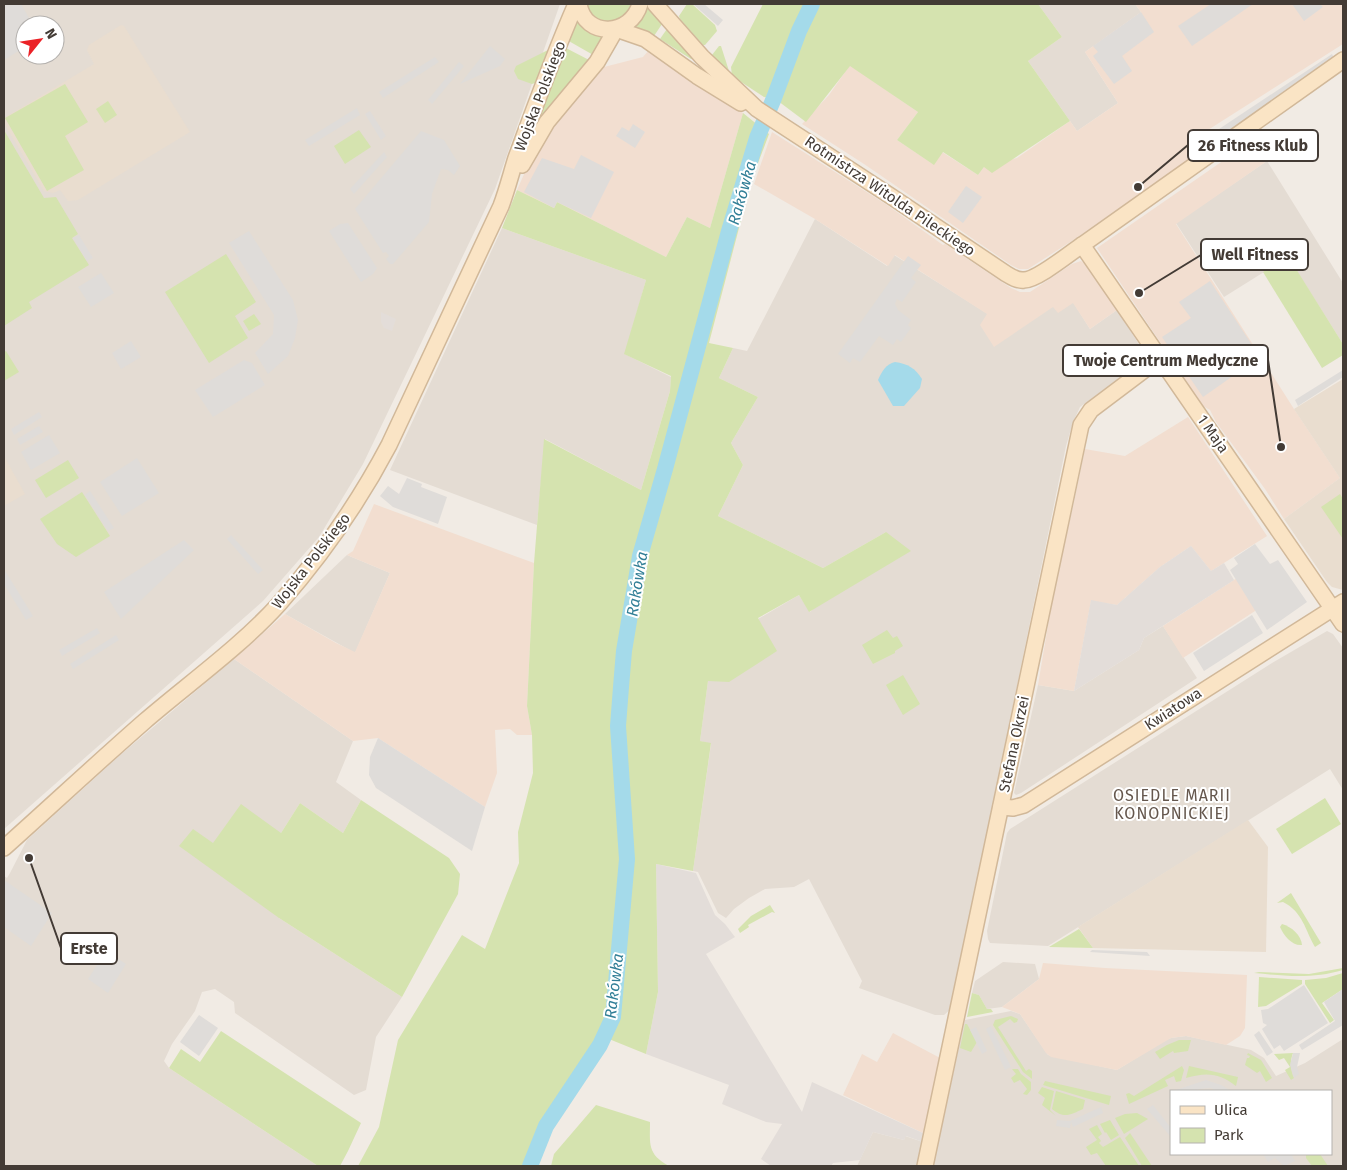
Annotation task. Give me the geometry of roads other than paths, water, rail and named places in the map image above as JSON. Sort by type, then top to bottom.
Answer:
[{"type":"street","name":"Rotmistrza Witolda Pileckiego","points":[[578,4],[590,23],[598,27],[616,29],[645,39],[727,95],[757,109],[778,122],[1016,279],[1024,280],[1039,274],[1082,245]]},
{"type":"street","name":"Wojska Polskiego","points":[[508,189],[515,161],[559,42],[578,4]]},
{"type":"street","points":[[616,29],[632,20],[640,4]]},
{"type":"street","name":"Rotmistrza Witolda Pileckiego","points":[[654,4],[702,58],[757,109]]},
{"type":"street","name":"Wojska Polskiego","points":[[4,848],[274,609],[336,533],[373,475],[389,445],[508,189],[547,122],[597,62],[616,29]]},
{"type":"street","points":[[597,62],[624,41],[636,38],[645,39]]},
{"type":"street","points":[[1082,245],[1343,60]]},
{"type":"street","name":"1 Maja","points":[[1082,245],[1160,358],[1338,605],[1343,624]]},
{"type":"street","name":"Stefana Okrzei","points":[[926,1166],[1081,425],[1091,410],[1160,358]]},
{"type":"street","name":"Kwiatowa","points":[[1001,807],[1013,808],[1024,805],[1338,605]]},
{"type":"water","points":[[895,362],[911,367],[922,379],[920,388],[904,406],[893,406],[878,380],[885,368]]},
{"type":"waterway","name":"Rakówka","points":[[530,1166],[546,1126],[600,1045],[613,1017],[627,859],[618,726],[624,651],[640,556],[729,231],[757,138],[799,31],[812,4]]},
{"type":"place","name":"26 Fitness Klub","points":[[1138,187]]},
{"type":"place","name":"Well Fitness","points":[[1139,293]]},
{"type":"place","name":"Twoje Centrum Medyczne","points":[[1281,447]]},
{"type":"place","name":"Erste","points":[[29,858]]},
{"type":"district","name":"OSIEDLE MARII KONOPNICKIEJ","points":[[1172,804]]}]
